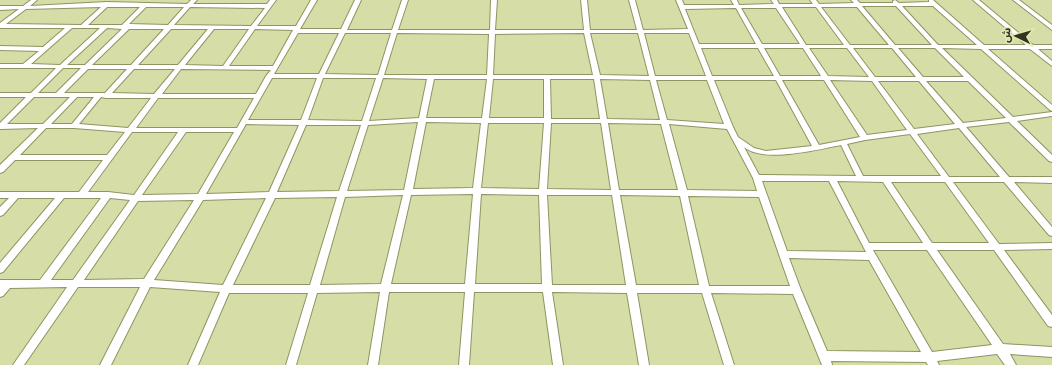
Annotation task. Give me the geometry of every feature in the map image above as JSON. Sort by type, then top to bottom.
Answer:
[{"type":"street","points":[[0,26],[34,0]]},
{"type":"street","points":[[66,6],[73,0]]},
{"type":"street","points":[[82,27],[111,0]]},
{"type":"street","points":[[74,126],[103,95],[133,67],[194,0]]},
{"type":"street","points":[[225,67],[273,0]]},
{"type":"street","points":[[106,365],[147,283],[201,196],[314,0]]},
{"type":"street","points":[[193,365],[226,289],[272,195],[304,122],[321,76],[358,0]]},
{"type":"street","points":[[290,365],[312,288],[366,123],[379,76],[404,0]]},
{"type":"street","points":[[464,365],[477,191],[490,77],[494,0]]},
{"type":"street","points":[[584,0],[587,32],[597,78],[644,365]]},
{"type":"street","points":[[632,0],[642,32],[683,192],[705,290],[729,365]]},
{"type":"street","points":[[679,0],[729,127],[757,178],[796,290],[825,360],[932,361],[1000,349],[1052,352]]},
{"type":"street","points":[[734,0],[817,148]]},
{"type":"street","points":[[774,0],[865,138]]},
{"type":"street","points":[[976,0],[1052,64]]},
{"type":"street","points":[[1016,0],[1052,28]]},
{"type":"street","points":[[681,8],[778,6],[856,2],[933,2],[1052,109]]},
{"type":"street","points":[[856,2],[1052,233]]},
{"type":"street","points":[[895,2],[936,46],[1052,159]]},
{"type":"street","points":[[816,3],[998,247],[1052,323]]},
{"type":"street","points":[[0,8],[27,6],[145,5],[269,6]]},
{"type":"street","points":[[58,95],[87,67],[145,5]]},
{"type":"street","points":[[0,26],[213,27],[394,32],[691,31]]},
{"type":"street","points":[[24,67],[70,27]]},
{"type":"street","points":[[0,126],[105,27]]},
{"type":"street","points":[[81,195],[156,96],[213,27]]},
{"type":"street","points":[[697,46],[804,45],[1052,47]]},
{"type":"street","points":[[0,48],[44,49]]},
{"type":"street","points":[[0,54],[8,48]]},
{"type":"street","points":[[0,66],[274,68]]},
{"type":"street","points":[[269,76],[970,79]]},
{"type":"street","points":[[373,365],[385,288],[408,192],[431,77]]},
{"type":"street","points":[[547,78],[548,121],[543,192],[547,289],[558,365]]},
{"type":"street","points":[[0,95],[258,96]]},
{"type":"street","points":[[0,170],[76,95]]},
{"type":"street","points":[[735,137],[752,150],[758,152],[817,148],[865,138],[1052,114]]},
{"type":"street","points":[[244,122],[366,123],[422,120],[604,121],[665,122],[729,127]]},
{"type":"street","points":[[0,126],[74,126],[131,130],[239,130]]},
{"type":"street","points":[[18,365],[137,198],[183,130]]},
{"type":"street","points":[[843,143],[861,179]]},
{"type":"street","points":[[13,157],[109,158]]},
{"type":"street","points":[[757,178],[886,180],[1005,178],[1052,180]]},
{"type":"street","points":[[832,179],[872,256],[932,361]]},
{"type":"street","points":[[886,180],[1011,365]]},
{"type":"street","points":[[0,195],[108,195],[137,198],[477,191],[763,194]]},
{"type":"street","points":[[0,213],[16,195]]},
{"type":"street","points":[[43,283],[108,195]]},
{"type":"street","points":[[0,269],[61,196]]},
{"type":"street","points":[[867,246],[1052,246]]},
{"type":"street","points":[[784,254],[872,256]]},
{"type":"street","points":[[0,293],[4,284],[43,283],[147,283],[226,289],[469,288],[796,290]]}]
